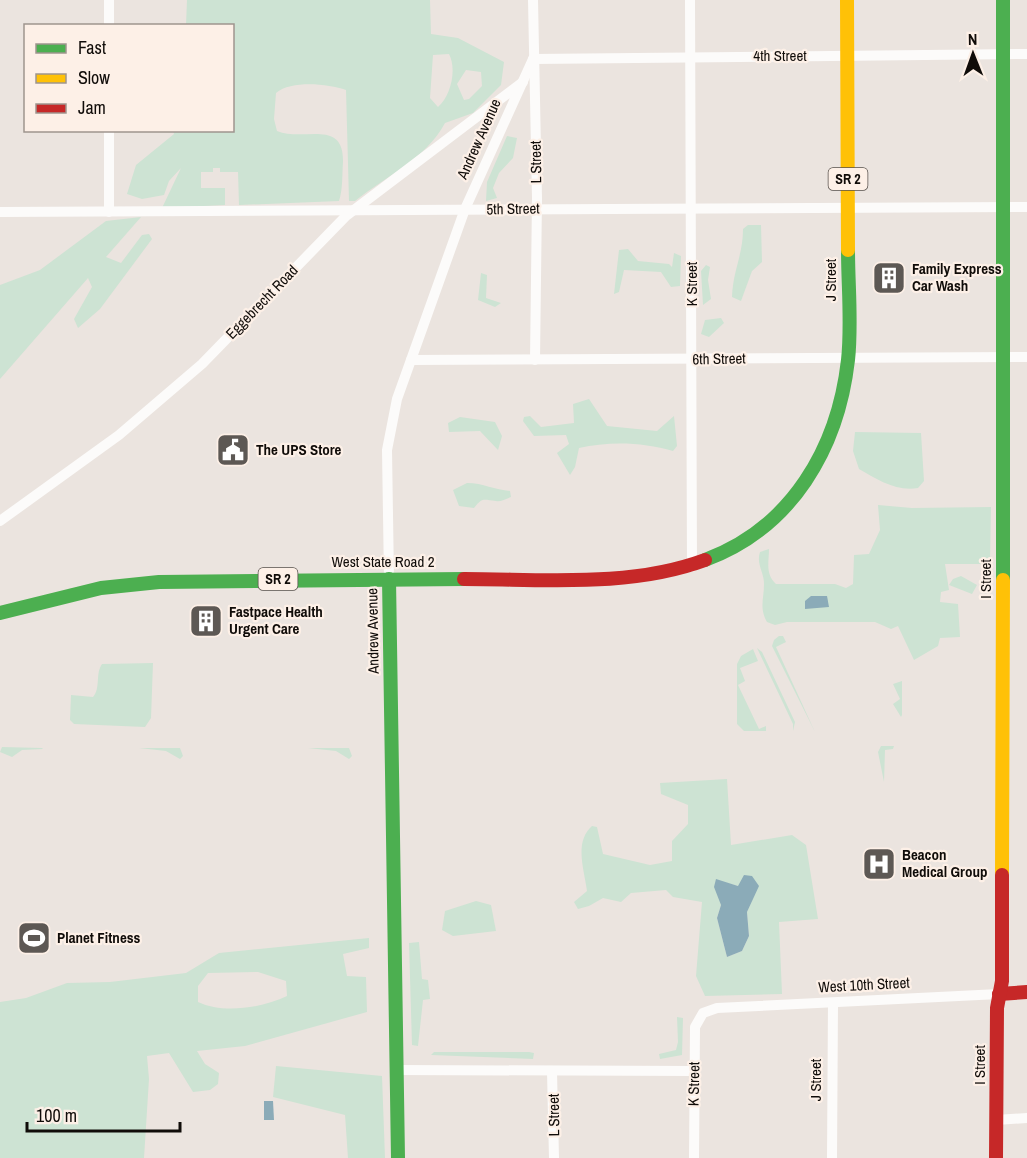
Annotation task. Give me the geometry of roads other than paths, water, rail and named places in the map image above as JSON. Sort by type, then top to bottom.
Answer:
[{"type":"street","points":[[109,0],[109,24]]},
{"type":"street","name":"L Street","points":[[533,0],[537,196],[535,208],[535,360]]},
{"type":"street","name":"K Street","points":[[690,0],[692,567]]},
{"type":"street","name":"J Street","points":[[759,532],[786,508],[820,461],[842,405],[848,358],[847,0]]},
{"type":"street","name":"I Street","points":[[996,1158],[997,1008],[1002,984],[1003,0]]},
{"type":"street","name":"4th Street","points":[[533,59],[1027,54]]},
{"type":"street","name":"Andrew Avenue","points":[[398,1158],[387,450],[397,399],[465,209],[533,59]]},
{"type":"street","name":"Eggebrecht Road","points":[[0,521],[119,435],[202,363],[306,256],[356,209],[523,82]]},
{"type":"street","points":[[109,132],[109,212]]},
{"type":"street","name":"5th Street","points":[[0,212],[1027,207]]},
{"type":"street","name":"6th Street","points":[[411,360],[1027,357]]},
{"type":"street","name":"West State Road 2","points":[[0,613],[101,588],[216,579],[606,579],[664,574],[715,559],[759,532]]},
{"type":"street","name":"West 10th Street","points":[[703,1012],[717,1008],[1027,992]]},
{"type":"street","name":"J Street","points":[[832,1158],[833,1003]]},
{"type":"street","name":"K Street","points":[[694,1158],[696,1022],[703,1012]]},
{"type":"street","points":[[397,1070],[694,1071]]},
{"type":"street","name":"L Street","points":[[552,1072],[554,1158]]},
{"type":"street","points":[[996,1120],[1027,1118]]},
{"type":"water","points":[[811,596],[827,596],[829,607],[805,609],[805,601]]},
{"type":"water","points":[[744,875],[752,876],[759,886],[747,912],[749,936],[742,951],[727,957],[717,918],[721,905],[714,887],[716,879],[738,886]]},
{"type":"water","points":[[264,1101],[273,1101],[274,1120],[264,1120]]},
{"type":"place","name":"Family Express Car Wash","points":[[889,278]]},
{"type":"place","name":"The UPS Store","points":[[233,450]]},
{"type":"place","name":"Fastpace Health Urgent Care","points":[[206,621]]},
{"type":"place","name":"Beacon Medical Group","points":[[879,864]]},
{"type":"place","name":"Planet Fitness","points":[[34,938]]}]
